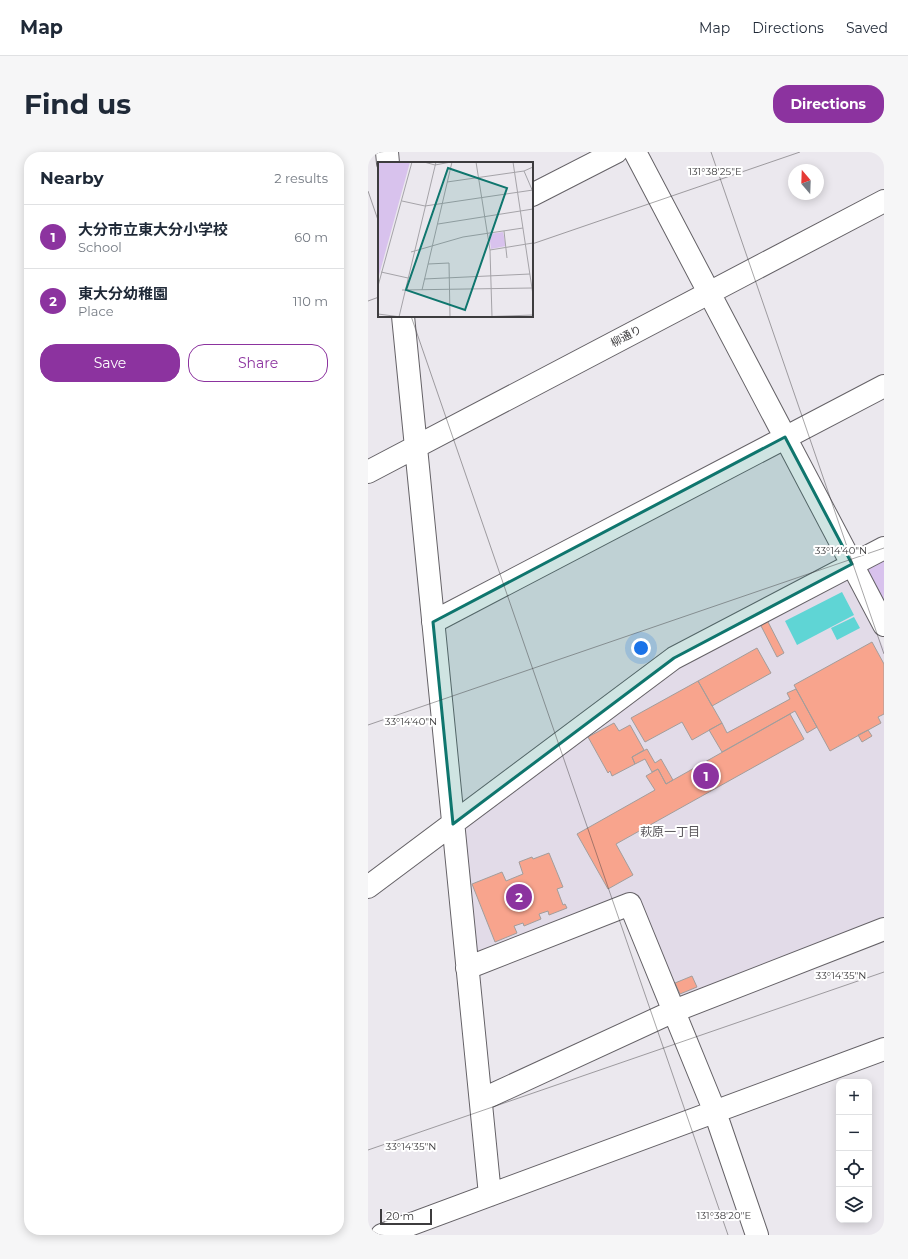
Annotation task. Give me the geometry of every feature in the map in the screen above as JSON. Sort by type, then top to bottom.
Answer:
[{"type":"street","points":[[387,152],[388,162]]},
{"type":"street","points":[[533,194],[616,152]]},
{"type":"street","points":[[635,152],[884,625]]},
{"type":"street","name":"柳通り","points":[[368,472],[884,201]]},
{"type":"street","points":[[403,317],[490,1195]]},
{"type":"street","points":[[433,622],[884,386]]},
{"type":"street","points":[[368,887],[674,658],[884,548]]},
{"type":"street","points":[[468,968],[630,904],[715,1112],[756,1235]]},
{"type":"street","points":[[481,1100],[674,1011],[884,929]]},
{"type":"street","points":[[382,1235],[884,1049]]},
{"type":"highlighted area","points":[[785,437],[852,564],[674,658],[453,824],[433,622]]},
{"type":"shaded area","points":[[884,555],[884,603],[868,573],[869,563]]},
{"type":"shaded area","points":[[840,578],[849,581],[884,648],[884,920],[682,998],[676,998],[635,894],[480,958],[473,956],[464,825],[681,665]]},
{"type":"water","points":[[842,592],[854,615],[797,645],[785,621]]},
{"type":"water","points":[[854,617],[860,628],[837,640],[831,628]]},
{"type":"building","points":[[766,618],[784,653],[777,657],[759,622]]},
{"type":"building","points":[[872,642],[884,664],[884,714],[878,717],[881,723],[830,751],[794,685]]},
{"type":"building","points":[[757,648],[771,673],[712,706],[698,681]]},
{"type":"building","points":[[698,681],[722,723],[692,740],[682,722],[645,742],[631,718]]},
{"type":"building","points":[[796,689],[817,727],[807,733],[795,711],[722,752],[709,730],[722,723],[727,733],[790,699],[787,693]]},
{"type":"building","points":[[790,714],[804,739],[616,844],[633,875],[608,889],[577,834],[655,790],[646,776],[658,769],[666,784]]},
{"type":"building","points":[[614,723],[619,731],[630,725],[644,750],[632,757],[635,764],[612,776],[610,771],[608,773],[588,737]]},
{"type":"building","points":[[868,730],[872,736],[862,742],[858,735]]},
{"type":"building","points":[[647,749],[655,763],[661,759],[673,780],[666,784],[658,769],[652,772],[645,759],[635,764],[632,757]]},
{"type":"building","points":[[549,853],[563,887],[557,889],[563,905],[565,904],[567,908],[549,915],[548,911],[539,914],[541,919],[524,926],[523,923],[514,926],[517,933],[495,942],[472,884],[502,872],[506,881],[523,874],[519,862]]},
{"type":"building","points":[[692,976],[697,987],[680,994],[675,983]]},
{"type":"place","name":"大分市立東大分小学校","points":[[706,776]]},
{"type":"place","name":"東大分幼稚園","points":[[519,897]]},
{"type":"district","name":"萩原一丁目","points":[[670,832]]}]
